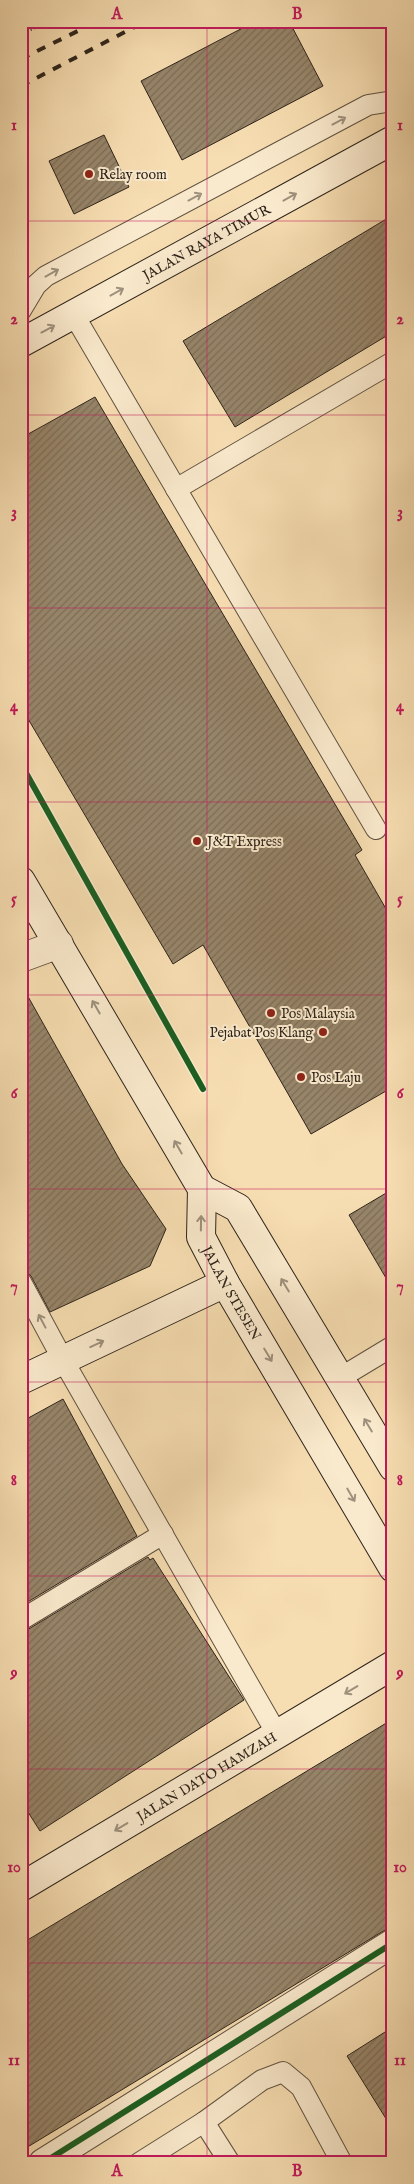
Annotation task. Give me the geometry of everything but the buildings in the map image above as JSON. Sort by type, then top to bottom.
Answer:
[{"type":"main road","name":"JALAN RAYA TIMUR","points":[[21,343],[393,140]]},
{"type":"main road","points":[[21,880],[202,1189],[238,1208],[393,1467]]},
{"type":"main road","points":[[21,958],[59,944]]},
{"type":"main road","name":"JALAN STESEN","points":[[202,1189],[201,1237],[225,1283],[393,1568]]},
{"type":"main road","points":[[21,1380],[225,1283]]},
{"type":"main road","name":"JALAN DATO HAMZAH","points":[[21,1887],[393,1665]]},
{"type":"main road","points":[[43,2163],[393,1943]]},
{"type":"lane","points":[[21,310],[36,285],[46,276],[368,105],[393,101]]},
{"type":"lane","points":[[74,315],[376,829]]},
{"type":"lane","points":[[176,490],[393,362]]},
{"type":"lane","points":[[21,1282],[63,1360],[277,1734]]},
{"type":"lane","points":[[340,1378],[393,1346]]},
{"type":"lane","points":[[21,1620],[163,1534]]},
{"type":"lane","points":[[152,2159],[262,2080],[283,2072],[301,2086],[342,2163]]},
{"type":"lane","points":[[204,2122],[230,2163]]},
{"type":"path","points":[[21,34],[49,21]]},
{"type":"railway","points":[[21,59],[98,21]]},
{"type":"railway","points":[[21,86],[146,21]]},
{"type":"cycle path","points":[[21,764],[203,1089]]},
{"type":"cycle path","points":[[43,2163],[393,1943]]},
{"type":"place","name":"Relay room","points":[[89,174]]},
{"type":"place","name":"J&T Express","points":[[197,841]]},
{"type":"place","name":"Pos Malaysia","points":[[271,1013]]},
{"type":"place","name":"Pejabat Pos Klang","points":[[323,1032]]},
{"type":"place","name":"Pos Laju","points":[[301,1077]]}]
